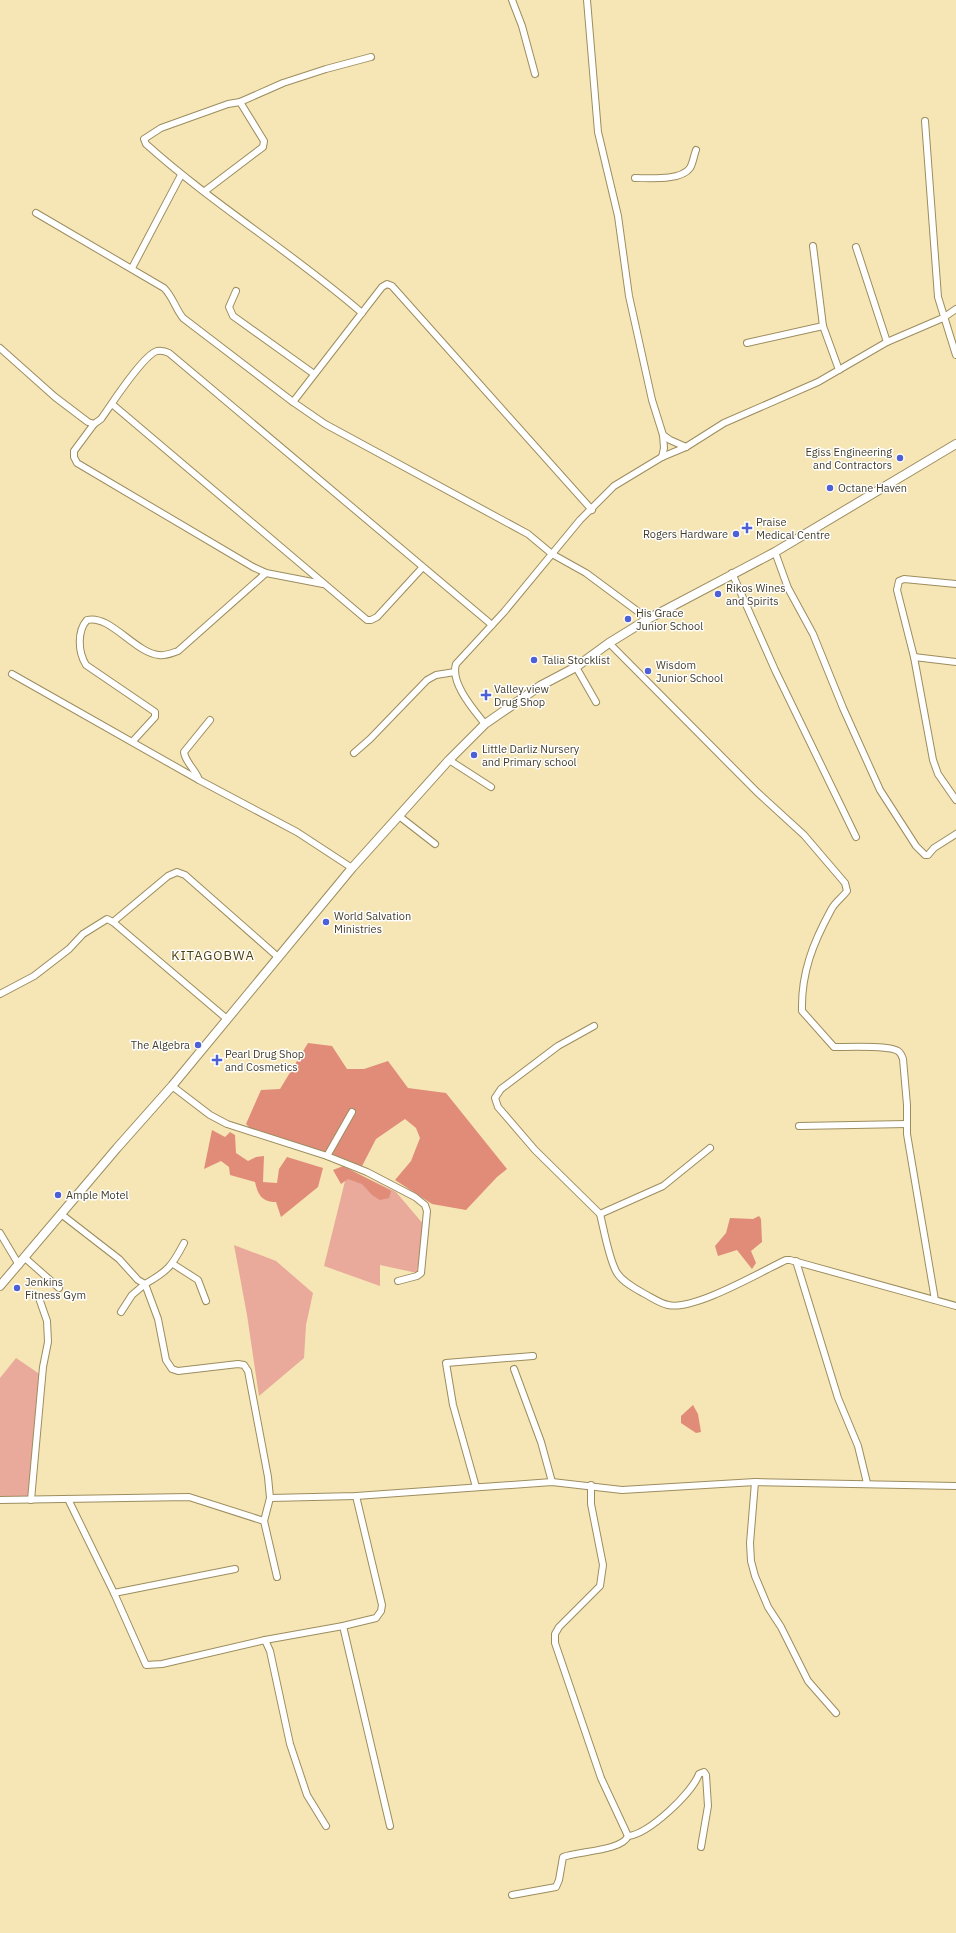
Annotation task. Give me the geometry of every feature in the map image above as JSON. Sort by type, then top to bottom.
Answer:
[{"type":"street","points":[[512,0],[522,26],[535,74]]},
{"type":"street","points":[[587,0],[598,132],[618,216],[629,296],[652,400],[663,435],[662,457]]},
{"type":"street","points":[[362,313],[337,291],[181,175],[146,144],[144,139],[161,128],[228,104],[240,102],[283,83],[326,68],[371,57]]},
{"type":"street","points":[[205,192],[263,147],[264,141],[240,102]]},
{"type":"street","points":[[925,120],[938,297],[943,318],[948,325],[956,355]]},
{"type":"street","points":[[635,178],[662,178],[678,176],[690,169],[696,150]]},
{"type":"street","points":[[132,268],[181,175]]},
{"type":"street","points":[[36,213],[164,288],[170,294],[183,318],[293,402],[325,424],[523,531],[552,554],[586,573],[648,619]]},
{"type":"street","points":[[813,246],[823,326],[839,370]]},
{"type":"street","points":[[856,247],[887,342]]},
{"type":"street","points":[[293,402],[382,287],[387,284],[392,286],[592,510]]},
{"type":"street","points":[[236,291],[229,307],[233,316],[314,374]]},
{"type":"street","points":[[485,724],[460,687],[455,672],[456,664],[492,625],[552,554],[614,486],[662,457],[686,446],[724,423],[811,385],[887,342],[943,318],[956,309]]},
{"type":"street","points":[[747,343],[823,326]]},
{"type":"street","points":[[0,348],[55,397],[88,422],[94,424]]},
{"type":"street","points":[[325,584],[266,573],[243,562],[77,464],[74,457],[74,451],[94,424],[101,419],[143,363],[156,351],[164,350],[169,353],[422,568],[492,625]]},
{"type":"street","points":[[112,404],[363,616],[371,620],[377,617],[422,568]]},
{"type":"street","points":[[663,435],[670,440],[686,446]]},
{"type":"street","points":[[0,1286],[172,1086],[352,868],[449,760],[485,724],[540,686],[576,667],[609,643],[648,619],[732,573],[775,552],[956,444]]},
{"type":"street","points":[[775,552],[788,588],[813,634],[843,708],[880,790],[907,834],[925,855],[928,855],[934,848],[956,834]]},
{"type":"street","points":[[133,741],[155,718],[155,712],[86,665],[82,657],[80,644],[80,631],[82,625],[87,620],[98,620],[148,653],[168,655],[178,651],[266,573]]},
{"type":"street","points":[[732,573],[775,670],[856,837]]},
{"type":"street","points":[[956,584],[911,578],[899,581],[897,590],[900,607],[914,657],[933,760],[938,774],[956,800]]},
{"type":"street","points":[[609,643],[757,792],[804,835],[844,883],[847,891],[831,910],[808,960],[804,973],[802,1011],[834,1047],[882,1048],[893,1049],[901,1053],[903,1059],[907,1124],[915,1189],[935,1300]]},
{"type":"street","points":[[914,657],[956,662]]},
{"type":"street","points":[[576,667],[596,702]]},
{"type":"street","points":[[354,753],[370,739],[427,680],[436,675],[455,672]]},
{"type":"street","points":[[12,674],[133,741],[199,780],[303,836],[352,868]]},
{"type":"street","points":[[199,780],[195,770],[185,759],[184,752],[210,720]]},
{"type":"street","points":[[449,760],[491,787]]},
{"type":"street","points":[[399,816],[435,844]]},
{"type":"street","points":[[113,922],[168,876],[177,872],[181,873],[278,957]]},
{"type":"street","points":[[0,994],[34,976],[60,958],[83,934],[107,919],[113,922],[228,1019]]},
{"type":"street","points":[[594,1026],[558,1046],[501,1089],[495,1098],[498,1107],[535,1150],[600,1214],[618,1274],[631,1286],[668,1305],[681,1306],[744,1282],[786,1260],[796,1261],[956,1306]]},
{"type":"street","points":[[172,1086],[210,1115],[227,1124],[326,1156],[367,1172],[415,1197],[425,1205],[428,1218],[421,1273],[417,1276],[398,1281]]},
{"type":"street","points":[[326,1156],[352,1112]]},
{"type":"street","points":[[799,1126],[907,1124]]},
{"type":"street","points":[[600,1214],[663,1186],[710,1148]]},
{"type":"street","points":[[61,1214],[119,1259],[138,1280],[145,1284],[158,1319],[166,1360],[172,1369],[178,1371],[238,1364],[244,1365],[248,1371],[268,1477],[270,1498],[264,1521],[277,1577]]},
{"type":"street","points":[[0,1233],[19,1264]]},
{"type":"street","points":[[121,1312],[132,1295],[173,1264],[184,1242]]},
{"type":"street","points":[[25,1258],[59,1288]]},
{"type":"street","points":[[796,1261],[838,1398],[858,1446],[867,1483]]},
{"type":"street","points":[[173,1264],[198,1280],[206,1301]]},
{"type":"street","points":[[31,1500],[43,1367],[48,1342],[47,1321],[40,1301]]},
{"type":"street","points":[[476,1487],[453,1404],[446,1363],[533,1356]]},
{"type":"street","points":[[514,1369],[541,1442],[552,1482]]},
{"type":"street","points":[[270,1498],[356,1496],[552,1482],[591,1485],[622,1490],[755,1482],[867,1483],[956,1486]]},
{"type":"street","points":[[755,1482],[750,1543],[751,1561],[755,1576],[768,1607],[781,1627],[808,1681],[836,1713]]},
{"type":"street","points":[[591,1485],[591,1504],[602,1565],[600,1586],[559,1627],[555,1634],[555,1643],[601,1778],[628,1836]]},
{"type":"street","points":[[68,1499],[114,1593],[146,1665],[162,1664],[265,1640],[343,1626],[376,1618],[381,1611],[382,1605],[356,1496]]},
{"type":"street","points":[[0,1500],[189,1497],[264,1521]]},
{"type":"street","points":[[114,1593],[235,1569]]},
{"type":"street","points":[[343,1626],[390,1826]]},
{"type":"street","points":[[265,1640],[270,1651],[290,1744],[307,1795],[326,1826]]},
{"type":"street","points":[[512,1894],[551,1889],[558,1884],[563,1857],[572,1853],[614,1847],[624,1842],[628,1836],[638,1833],[671,1810],[696,1784],[699,1774],[704,1772],[706,1775],[708,1806],[701,1847]]},
{"type":"shaded area","points":[[308,1043],[332,1046],[347,1069],[364,1069],[388,1061],[408,1088],[446,1093],[507,1169],[497,1177],[466,1210],[432,1204],[395,1180],[411,1161],[420,1138],[416,1128],[405,1119],[376,1139],[361,1168],[253,1131],[246,1124],[261,1090],[280,1089]]},
{"type":"shaded area","points":[[212,1130],[225,1137],[230,1132],[235,1135],[236,1153],[248,1161],[256,1157],[264,1156],[263,1182],[277,1183],[279,1169],[287,1157],[323,1168],[318,1187],[281,1217],[276,1202],[267,1201],[261,1197],[255,1182],[230,1175],[229,1167],[221,1161],[204,1169]]},
{"type":"shaded area","points":[[343,1166],[391,1191],[389,1198],[380,1200],[372,1195],[362,1184],[348,1179],[341,1184],[333,1170]]},
{"type":"shaded area","points":[[348,1169],[396,1192],[424,1225],[417,1273],[380,1265],[380,1286],[324,1266]]},
{"type":"shaded area","points":[[759,1216],[761,1219],[762,1242],[751,1251],[756,1263],[752,1269],[737,1250],[718,1256],[715,1246],[726,1233],[730,1218],[753,1219]]},
{"type":"shaded area","points":[[234,1245],[276,1261],[313,1293],[306,1325],[304,1358],[259,1396],[247,1315]]},
{"type":"shaded area","points":[[16,1358],[41,1375],[28,1502],[0,1502],[0,1378]]},
{"type":"shaded area","points":[[693,1405],[698,1414],[701,1432],[696,1433],[681,1423],[681,1416]]},
{"type":"place","name":"Egiss Engineering and Contractors","points":[[900,458]]},
{"type":"place","name":"Octane Haven","points":[[830,488]]},
{"type":"place","name":"Praise Medical Centre","points":[[747,528]]},
{"type":"place","name":"Rogers Hardware","points":[[736,534]]},
{"type":"place","name":"Rikos Wines and Spirits","points":[[718,594]]},
{"type":"place","name":"His Grace Junior School","points":[[628,619]]},
{"type":"place","name":"Talia Stocklist","points":[[534,660]]},
{"type":"place","name":"Wisdom Junior School","points":[[648,671]]},
{"type":"place","name":"Valley view Drug Shop","points":[[486,695]]},
{"type":"place","name":"Little Darliz Nursery and Primary school","points":[[474,755]]},
{"type":"place","name":"World Salvation Ministries","points":[[326,922]]},
{"type":"place","name":"The Algebra","points":[[198,1045]]},
{"type":"place","name":"Pearl Drug Shop and Cosmetics","points":[[217,1060]]},
{"type":"place","name":"Ample Motel","points":[[58,1195]]},
{"type":"place","name":"Jenkins Fitness Gym","points":[[17,1288]]},
{"type":"district","name":"KITAGOBWA","points":[[213,955]]}]
